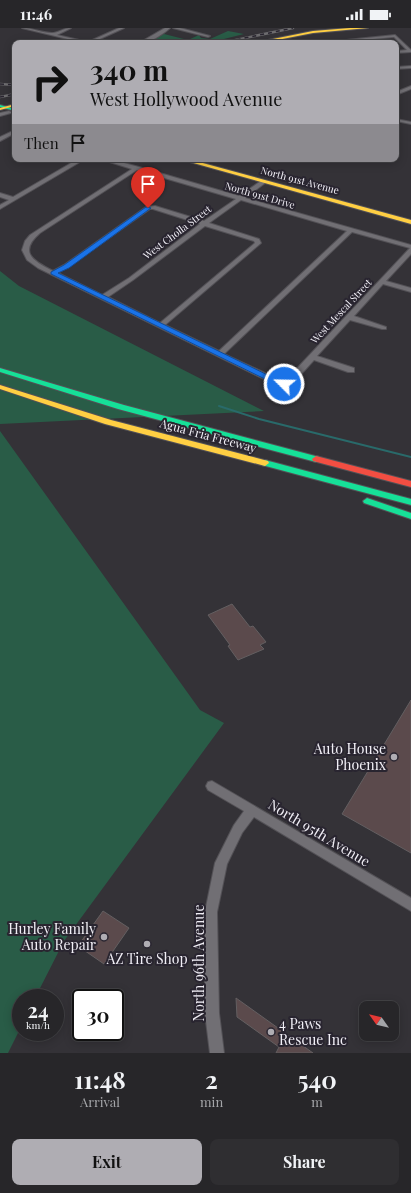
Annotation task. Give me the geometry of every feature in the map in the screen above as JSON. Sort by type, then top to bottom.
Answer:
[{"type":"main road","points":[[259,40],[287,33],[328,28]]},
{"type":"main road","points":[[263,40],[313,32],[366,28]]},
{"type":"main road","name":"North 91st Avenue","points":[[193,162],[411,222]]},
{"type":"main road","name":"Agua Fria Freeway","points":[[0,370],[121,407],[411,484]]},
{"type":"main road","name":"Agua Fria Freeway","points":[[0,387],[108,422],[411,502]]},
{"type":"main road","points":[[121,407],[151,409],[252,436],[379,466]]},
{"type":"main road","points":[[108,422],[131,433],[274,471],[340,492]]},
{"type":"main road","points":[[358,498],[411,516]]},
{"type":"street","points":[[24,28],[75,40]]},
{"type":"street","points":[[53,35],[69,28]]},
{"type":"street","points":[[95,40],[122,28]]},
{"type":"street","points":[[147,40],[168,28]]},
{"type":"street","points":[[175,28],[208,36]]},
{"type":"street","points":[[352,40],[395,36],[403,41],[410,51]]},
{"type":"street","points":[[399,52],[410,51]]},
{"type":"street","points":[[399,68],[411,67]]},
{"type":"street","points":[[399,92],[411,87]]},
{"type":"street","points":[[399,121],[411,123]]},
{"type":"street","points":[[0,139],[12,133]]},
{"type":"street","points":[[0,207],[77,162]]},
{"type":"street","name":"North 91st Drive","points":[[114,162],[351,230],[411,249]]},
{"type":"street","points":[[137,168],[38,232],[29,239],[25,247],[25,254],[33,263],[102,298],[220,354],[351,230]]},
{"type":"street","name":"West Cholla Street","points":[[102,298],[131,279],[205,223],[263,182]]},
{"type":"street","points":[[0,195],[13,199]]},
{"type":"street","points":[[53,273],[66,266],[148,208],[153,207],[257,240],[258,243],[160,326]]},
{"type":"street","name":"West Mescal Street","points":[[220,354],[284,384],[312,358],[411,249]]},
{"type":"street","points":[[382,282],[411,290]]},
{"type":"street","points":[[349,317],[384,328]]},
{"type":"street","points":[[312,358],[351,370]]},
{"type":"street","name":"North 95th Avenue","points":[[212,786],[411,905]]},
{"type":"street","name":"North 96th Avenue","points":[[217,1053],[212,1013],[211,912],[221,863],[238,829],[252,810]]},
{"type":"green space","points":[[228,31],[244,34],[220,40],[188,40],[199,35],[201,38],[210,39]]},
{"type":"green space","points":[[164,34],[188,40],[151,40]]},
{"type":"green space","points":[[0,271],[19,286],[264,411],[0,424]]},
{"type":"green space","points":[[0,431],[200,710],[224,723],[64,941],[40,989],[12,989],[12,1041],[14,1041],[8,1053],[0,1053]]},
{"type":"building","points":[[232,604],[250,627],[253,626],[266,642],[260,645],[264,649],[238,660],[228,646],[230,645],[208,615]]},
{"type":"building","name":"Auto House Phoenix","points":[[411,700],[411,853],[342,814]]},
{"type":"building","name":"Hurley Family Auto Repair","points":[[103,911],[129,928],[104,964],[78,946]]},
{"type":"building","name":"4 Paws Rescue Inc","points":[[236,998],[313,1053],[276,1053],[279,1047],[237,1017]]},
{"type":"waterway","points":[[219,406],[259,419],[411,457]]},
{"type":"railway","points":[[235,40],[293,28]]},
{"type":"railway","points":[[0,84],[12,85]]},
{"type":"railway","points":[[0,97],[12,95]]},
{"type":"traffic: fast","points":[[0,106],[12,109]]},
{"type":"traffic: fast","points":[[0,370],[121,407],[316,459]]},
{"type":"traffic: fast","points":[[265,463],[411,502]]},
{"type":"traffic: fast","points":[[367,501],[411,516]]},
{"type":"traffic: slow","points":[[271,40],[313,32],[366,28]]},
{"type":"traffic: slow","points":[[0,109],[12,106]]},
{"type":"traffic: slow","points":[[193,162],[411,222]]},
{"type":"traffic: slow","points":[[0,387],[108,422],[265,463]]},
{"type":"traffic: jam","points":[[316,459],[411,484]]},
{"type":"place","name":"Auto House Phoenix","points":[[394,757]]},
{"type":"place","name":"Hurley Family Auto Repair","points":[[104,937]]},
{"type":"place","name":"AZ Tire Shop","points":[[147,944]]},
{"type":"place","name":"4 Paws Rescue Inc","points":[[271,1032]]},
{"type":"route","points":[[148,208],[66,266],[53,273],[130,312],[284,384]]}]
